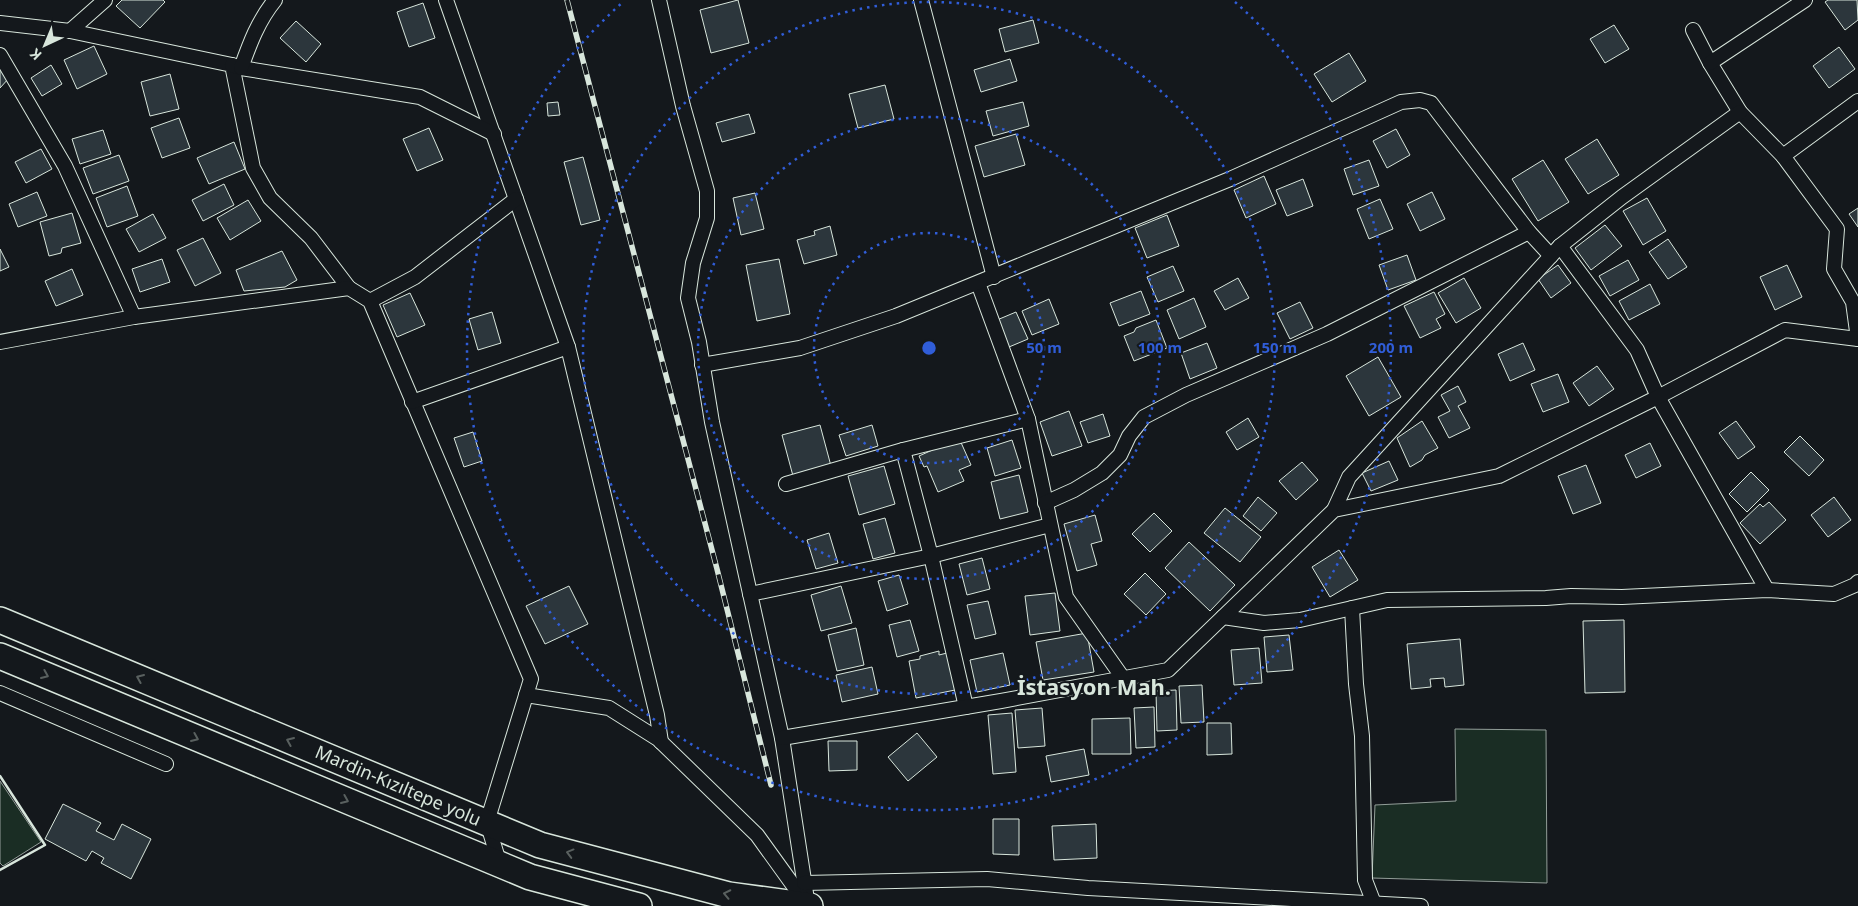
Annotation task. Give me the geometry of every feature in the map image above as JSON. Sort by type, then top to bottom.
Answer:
[{"type":"highway","name":"Mardin-Kızıltepe yolu","points":[[0,620],[540,845],[729,895],[807,898]]},
{"type":"highway","name":"Mardin-Kızıltepe yolu","points":[[0,656],[530,877],[639,906]]},
{"type":"street","points":[[70,31],[105,0]]},
{"type":"street","points":[[275,0],[263,15],[237,67],[253,168],[270,198],[311,238],[349,288],[370,302],[531,679],[487,822],[500,865]]},
{"type":"street","points":[[446,0],[568,347],[661,742]]},
{"type":"street","points":[[659,0],[683,106],[707,191],[706,218],[693,263],[688,298],[712,422],[782,738],[807,898]]},
{"type":"street","points":[[921,0],[994,277]]},
{"type":"street","points":[[1710,63],[1805,0]]},
{"type":"street","points":[[0,23],[70,31],[237,67],[420,97],[494,134]]},
{"type":"street","points":[[1334,510],[1499,476],[1658,397],[1785,330],[1858,339],[1853,302],[1834,269],[1837,229],[1783,156],[1740,112],[1710,63],[1693,30]]},
{"type":"street","points":[[0,55],[65,166],[134,317]]},
{"type":"street","points":[[702,365],[800,348],[896,316],[1230,179],[1401,102],[1420,100],[1431,103],[1529,232],[1556,251],[1637,350],[1658,397],[1767,590]]},
{"type":"street","points":[[1783,156],[1858,101]]},
{"type":"street","points":[[782,738],[1168,670],[1334,510],[1349,477],[1556,251],[1622,197],[1740,112]]},
{"type":"street","points":[[370,302],[415,277],[516,199]]},
{"type":"street","points":[[1045,504],[1074,490],[1102,473],[1120,456],[1129,436],[1144,417],[1186,395],[1327,334],[1529,232]]},
{"type":"street","points":[[978,283],[1028,419],[1066,597],[1123,678]]},
{"type":"street","points":[[0,342],[134,317],[349,288]]},
{"type":"street","points":[[412,402],[568,347]]},
{"type":"street","points":[[786,484],[903,450],[1028,419]]},
{"type":"street","points":[[903,450],[931,556],[966,707]]},
{"type":"street","points":[[750,594],[931,556],[1050,524]]},
{"type":"street","points":[[1223,617],[1264,623],[1300,620],[1387,600],[1571,596],[1622,597],[1767,590],[1834,594],[1858,582]]},
{"type":"street","points":[[1352,608],[1356,684],[1362,736],[1365,880],[1374,904]]},
{"type":"street","points":[[0,693],[166,764]]},
{"type":"street","points":[[526,694],[609,708],[661,742],[757,835],[807,898]]},
{"type":"street","points":[[807,898],[986,879],[1088,888],[1421,906]]},
{"type":"green space","points":[[1455,729],[1546,730],[1547,883],[1372,878],[1375,805],[1456,801]]},
{"type":"green space","points":[[0,781],[41,842],[3,866],[0,863]]},
{"type":"building","points":[[122,0],[163,0],[165,2],[140,28],[116,6]]},
{"type":"building","points":[[738,0],[749,43],[711,53],[700,10]]},
{"type":"building","points":[[1828,0],[1857,0],[1858,20],[1845,30],[1825,2]]},
{"type":"building","points":[[423,3],[435,38],[409,47],[397,12]]},
{"type":"building","points":[[1033,20],[1039,43],[1005,52],[999,29]]},
{"type":"building","points":[[296,21],[321,44],[306,62],[280,38]]},
{"type":"building","points":[[1614,25],[1629,49],[1605,63],[1590,39]]},
{"type":"building","points":[[94,46],[107,74],[77,89],[64,60]]},
{"type":"building","points":[[1839,47],[1855,69],[1829,88],[1813,66]]},
{"type":"building","points":[[1349,53],[1366,81],[1332,102],[1314,74]]},
{"type":"building","points":[[1010,59],[1017,81],[981,92],[974,70]]},
{"type":"building","points":[[51,65],[62,84],[42,96],[31,78]]},
{"type":"building","points":[[0,70],[9,78],[0,88]]},
{"type":"building","points":[[170,74],[179,109],[150,116],[141,82]]},
{"type":"building","points":[[885,85],[894,119],[858,128],[849,94]]},
{"type":"building","points":[[558,102],[560,115],[548,116],[547,103]]},
{"type":"building","points":[[1023,102],[1029,126],[993,136],[986,111]]},
{"type":"building","points":[[749,114],[755,133],[722,142],[716,123]]},
{"type":"building","points":[[179,118],[190,148],[162,158],[151,128]]},
{"type":"building","points":[[429,128],[443,160],[417,171],[403,139]]},
{"type":"building","points":[[1396,129],[1410,155],[1387,168],[1373,141]]},
{"type":"building","points":[[103,130],[111,154],[80,164],[72,139]]},
{"type":"building","points":[[1016,134],[1025,165],[984,177],[975,146]]},
{"type":"building","points":[[1597,139],[1619,175],[1588,194],[1565,159]]},
{"type":"building","points":[[234,142],[245,169],[209,184],[197,158]]},
{"type":"building","points":[[41,149],[52,169],[26,183],[15,162]]},
{"type":"building","points":[[119,155],[129,181],[93,194],[83,168]]},
{"type":"building","points":[[583,157],[600,220],[581,225],[564,162]]},
{"type":"building","points":[[1369,160],[1379,186],[1353,195],[1344,169]]},
{"type":"building","points":[[1543,160],[1569,202],[1538,221],[1512,179]]},
{"type":"building","points":[[1264,176],[1276,204],[1246,218],[1234,190]]},
{"type":"building","points":[[1303,179],[1313,206],[1287,216],[1276,190]]},
{"type":"building","points":[[224,184],[234,205],[203,221],[192,200]]},
{"type":"building","points":[[127,186],[138,216],[107,227],[96,198]]},
{"type":"building","points":[[37,192],[47,216],[18,227],[9,204]]},
{"type":"building","points":[[1432,192],[1445,219],[1420,231],[1407,204]]},
{"type":"building","points":[[755,193],[764,229],[741,235],[733,198]]},
{"type":"building","points":[[1647,198],[1666,231],[1643,245],[1623,211]]},
{"type":"building","points":[[1380,199],[1393,229],[1369,239],[1357,209]]},
{"type":"building","points":[[248,200],[261,221],[230,240],[217,218]]},
{"type":"building","points":[[1858,208],[1858,227],[1849,214]]},
{"type":"building","points":[[72,213],[81,243],[62,248],[61,253],[49,256],[40,222]]},
{"type":"building","points":[[153,214],[166,238],[139,252],[126,229]]},
{"type":"building","points":[[1167,215],[1179,246],[1147,258],[1135,228]]},
{"type":"building","points":[[1605,225],[1622,246],[1591,270],[1575,248]]},
{"type":"building","points":[[830,226],[837,255],[804,264],[797,240],[815,235],[814,231]]},
{"type":"building","points":[[203,238],[221,273],[195,286],[177,250]]},
{"type":"building","points":[[1668,239],[1687,267],[1668,279],[1649,252]]},
{"type":"building","points":[[0,249],[9,267],[0,271]]},
{"type":"building","points":[[282,251],[297,280],[285,287],[244,291],[236,270]]},
{"type":"building","points":[[1407,255],[1416,280],[1388,290],[1379,265]]},
{"type":"building","points":[[162,259],[170,282],[140,292],[132,269]]},
{"type":"building","points":[[779,259],[790,314],[757,321],[746,265]]},
{"type":"building","points":[[1628,260],[1639,280],[1610,296],[1599,276]]},
{"type":"building","points":[[1558,265],[1571,283],[1551,298],[1538,279]]},
{"type":"building","points":[[1787,265],[1802,297],[1775,310],[1760,277]]},
{"type":"building","points":[[1173,266],[1184,291],[1158,302],[1147,277]]},
{"type":"building","points":[[72,269],[83,295],[56,306],[45,281]]},
{"type":"building","points":[[1238,278],[1249,298],[1225,310],[1214,291]]},
{"type":"building","points":[[1464,278],[1481,308],[1456,323],[1438,293]]},
{"type":"building","points":[[1650,284],[1660,304],[1629,320],[1619,301]]},
{"type":"building","points":[[1141,291],[1150,314],[1119,326],[1110,303]]},
{"type":"building","points":[[1434,292],[1445,314],[1436,319],[1441,328],[1420,338],[1404,306]]},
{"type":"building","points":[[410,293],[425,325],[397,337],[383,305]]},
{"type":"building","points":[[1194,298],[1206,327],[1179,339],[1167,310]]},
{"type":"building","points":[[1049,299],[1059,324],[1032,335],[1022,311]]},
{"type":"building","points":[[1300,302],[1313,328],[1290,339],[1277,313]]},
{"type":"building","points":[[492,312],[501,343],[478,350],[469,319]]},
{"type":"building","points":[[1016,312],[1028,339],[1009,347],[997,320]]},
{"type":"building","points":[[1156,320],[1167,348],[1134,361],[1124,336],[1134,332],[1136,328]]},
{"type":"building","points":[[1207,343],[1217,368],[1190,379],[1181,353]]},
{"type":"building","points":[[1523,343],[1535,370],[1510,381],[1498,354]]},
{"type":"building","points":[[1378,357],[1401,397],[1369,416],[1346,376]]},
{"type":"building","points":[[1597,366],[1614,389],[1589,406],[1573,383]]},
{"type":"building","points":[[1558,374],[1569,402],[1543,412],[1531,384]]},
{"type":"building","points":[[1458,386],[1466,402],[1458,406],[1470,428],[1449,438],[1438,417],[1450,411],[1441,395]]},
{"type":"building","points":[[1069,411],[1082,446],[1052,456],[1040,422]]},
{"type":"building","points":[[1103,414],[1110,436],[1088,443],[1080,422]]},
{"type":"building","points":[[1248,418],[1259,437],[1237,450],[1226,432]]},
{"type":"building","points":[[1422,421],[1438,448],[1425,455],[1422,460],[1410,467],[1397,438]]},
{"type":"building","points":[[1736,421],[1755,447],[1738,459],[1719,433]]},
{"type":"building","points":[[820,425],[831,466],[793,476],[782,435]]},
{"type":"building","points":[[872,425],[878,446],[846,456],[839,435]]},
{"type":"building","points":[[473,432],[482,461],[464,467],[454,438]]},
{"type":"building","points":[[1800,436],[1824,460],[1809,476],[1784,452]]},
{"type":"building","points":[[959,438],[971,465],[959,470],[964,481],[938,492],[927,466],[924,467],[919,456]]},
{"type":"building","points":[[1012,440],[1021,468],[995,476],[987,448]]},
{"type":"building","points":[[1650,443],[1661,466],[1636,478],[1625,455]]},
{"type":"building","points":[[1389,461],[1398,480],[1371,491],[1362,473]]},
{"type":"building","points":[[1302,462],[1318,480],[1296,500],[1279,481]]},
{"type":"building","points":[[1586,465],[1601,503],[1573,514],[1558,476]]},
{"type":"building","points":[[884,466],[895,504],[859,515],[848,476]]},
{"type":"building","points":[[1751,472],[1769,490],[1747,512],[1729,494]]},
{"type":"building","points":[[1019,475],[1028,512],[1000,519],[991,482]]},
{"type":"building","points":[[1258,497],[1277,513],[1261,531],[1243,516]]},
{"type":"building","points":[[1834,497],[1851,520],[1828,537],[1811,515]]},
{"type":"building","points":[[1769,502],[1786,520],[1760,544],[1740,523],[1760,504],[1763,507]]},
{"type":"building","points":[[1225,508],[1261,537],[1240,562],[1204,533]]},
{"type":"building","points":[[1154,513],[1172,531],[1150,552],[1132,534]]},
{"type":"building","points":[[1095,515],[1102,541],[1091,544],[1097,565],[1077,571],[1064,524]]},
{"type":"building","points":[[885,518],[895,553],[873,559],[863,524]]},
{"type":"building","points":[[829,533],[838,563],[816,569],[807,540]]},
{"type":"building","points":[[1189,542],[1235,585],[1210,611],[1165,568]]},
{"type":"building","points":[[1339,550],[1358,580],[1330,597],[1312,567]]},
{"type":"building","points":[[982,558],[990,589],[967,595],[959,564]]},
{"type":"building","points":[[1145,573],[1166,594],[1146,615],[1124,594]]},
{"type":"building","points":[[899,575],[908,604],[887,611],[878,581]]},
{"type":"building","points":[[569,586],[588,624],[545,644],[526,606]]},
{"type":"building","points":[[841,586],[852,623],[821,631],[811,595]]},
{"type":"building","points":[[1055,593],[1060,631],[1030,635],[1025,596]]},
{"type":"building","points":[[988,601],[996,634],[975,639],[967,605]]},
{"type":"building","points":[[910,620],[919,651],[897,657],[889,625]]},
{"type":"building","points":[[1624,620],[1625,692],[1585,693],[1583,621]]},
{"type":"building","points":[[856,628],[864,665],[837,671],[828,635]]},
{"type":"building","points":[[1087,633],[1094,672],[1043,680],[1036,642]]},
{"type":"building","points":[[1289,635],[1293,670],[1267,672],[1264,637]]},
{"type":"building","points":[[1460,639],[1464,685],[1445,687],[1444,678],[1430,679],[1431,687],[1411,689],[1407,644]]},
{"type":"building","points":[[1259,648],[1262,683],[1234,685],[1231,650]]},
{"type":"building","points":[[939,651],[939,655],[947,653],[955,690],[916,698],[909,661],[920,659],[920,656]]},
{"type":"building","points":[[1003,653],[1010,685],[977,692],[970,660]]},
{"type":"building","points":[[872,667],[878,694],[842,702],[836,675]]},
{"type":"building","points":[[1202,685],[1204,722],[1181,723],[1179,686]]},
{"type":"building","points":[[1176,690],[1177,730],[1157,731],[1156,691]]},
{"type":"building","points":[[1154,707],[1155,747],[1136,748],[1134,708]]},
{"type":"building","points":[[1042,708],[1045,746],[1018,748],[1015,710]]},
{"type":"building","points":[[1012,713],[1016,772],[993,774],[988,715]]},
{"type":"building","points":[[1130,718],[1131,754],[1092,754],[1092,719]]},
{"type":"building","points":[[1207,723],[1231,723],[1232,754],[1207,755]]},
{"type":"building","points":[[917,733],[937,757],[908,781],[888,757]]},
{"type":"building","points":[[828,741],[857,741],[857,770],[829,771]]},
{"type":"building","points":[[1084,749],[1089,775],[1051,782],[1046,756]]},
{"type":"building","points":[[63,804],[101,823],[96,831],[114,840],[122,824],[151,839],[131,879],[101,863],[104,858],[92,851],[86,861],[45,839]]},
{"type":"building","points":[[993,819],[1019,819],[1019,855],[993,854]]},
{"type":"building","points":[[1096,824],[1097,858],[1054,860],[1052,826]]},
{"type":"railway","points":[[567,0],[717,569],[771,785]]},
{"type":"wall","points":[[0,776],[45,845],[0,870]]},
{"type":"district","name":"İstasyon Mah.","points":[[1094,687]]}]
